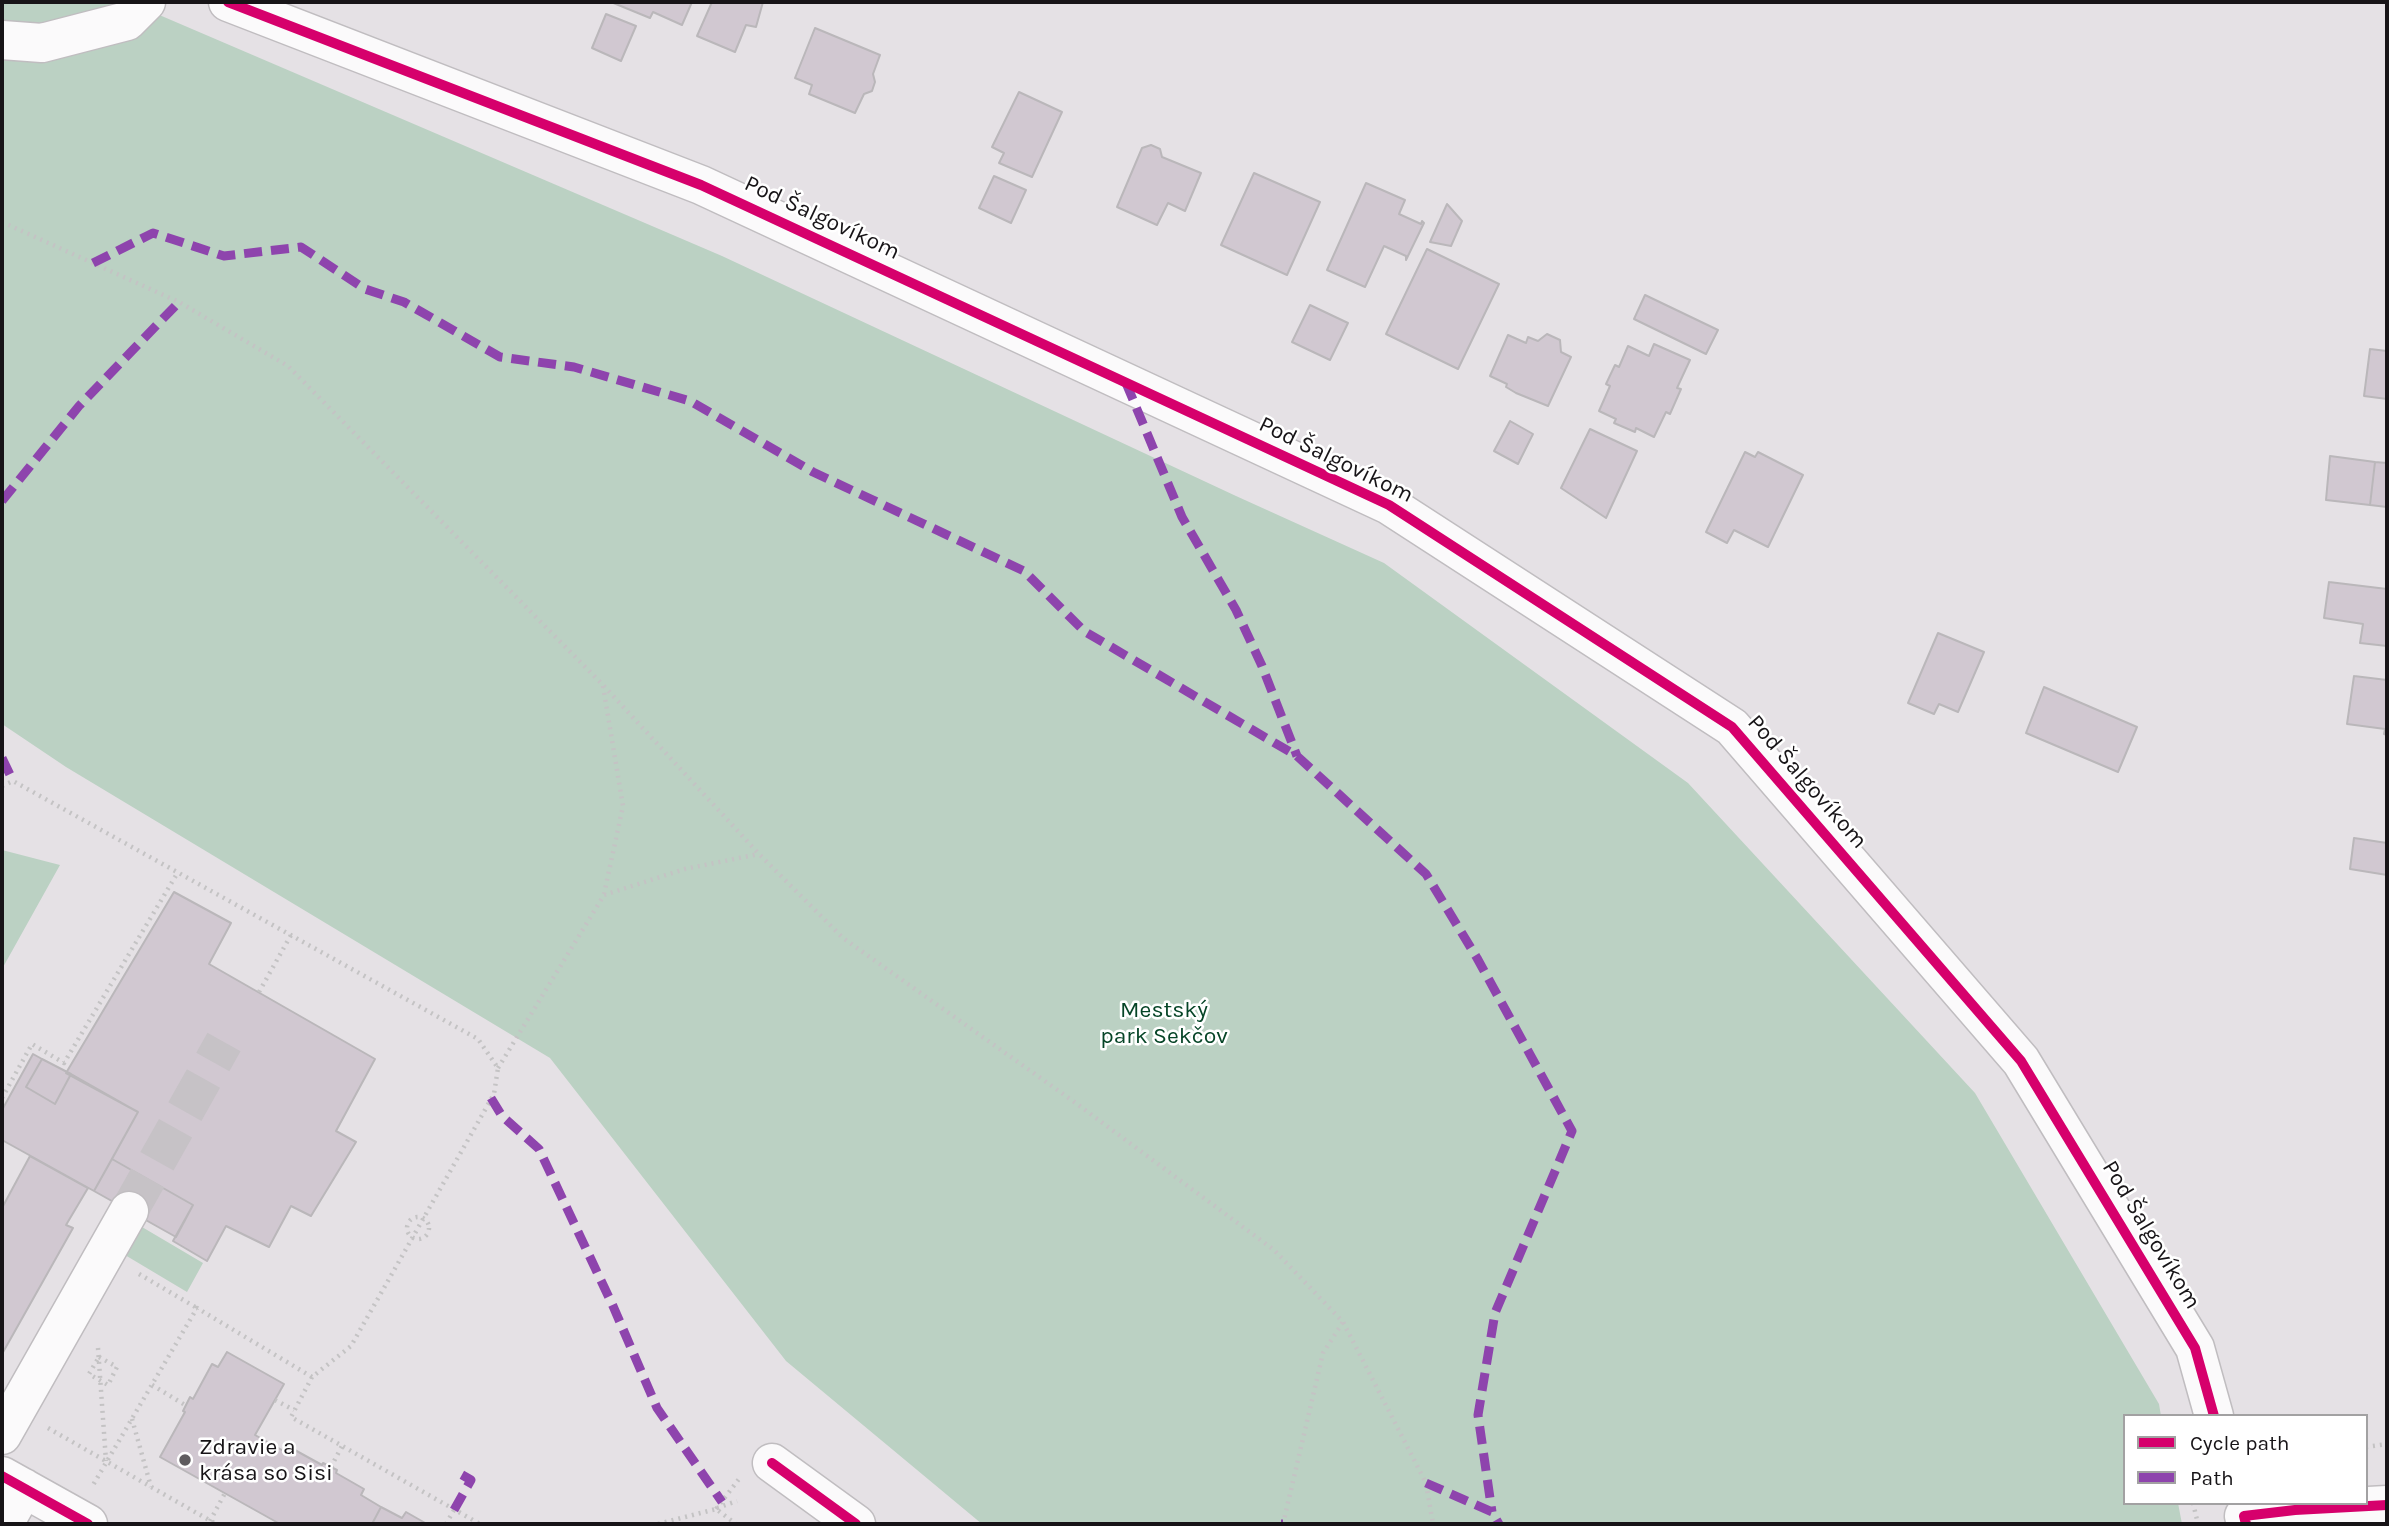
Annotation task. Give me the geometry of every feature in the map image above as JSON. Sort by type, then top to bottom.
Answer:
[{"type":"street","points":[[2,40],[42,43],[127,21],[146,2]]},
{"type":"street","name":"Pod Šalgovíkom","points":[[228,2],[701,185],[1389,505],[1732,727],[2021,1061],[2195,1348],[2213,1414]]},
{"type":"street","points":[[9,1422],[129,1211]]},
{"type":"street","points":[[772,1463],[856,1524]]},
{"type":"street","points":[[4,1524],[13,1482],[81,1520]]},
{"type":"street","points":[[2243,1515],[2387,1505]]},
{"type":"path","points":[[2,222],[179,302],[288,366],[603,685],[759,854],[843,938],[1073,1101],[1273,1250],[1343,1322],[1426,1483],[1433,1524]]},
{"type":"path","points":[[480,1524],[291,1417],[312,1377],[351,1346],[494,1094],[498,1068],[604,895],[623,807],[603,685]]},
{"type":"path","points":[[2,786],[13,781],[478,1039],[498,1068]]},
{"type":"path","points":[[604,895],[685,869],[759,854]]},
{"type":"path","points":[[2,1098],[32,1044],[64,1063],[178,872]]},
{"type":"path","points":[[259,992],[291,935]]},
{"type":"path","points":[[416,1216],[423,1217],[430,1226],[429,1234],[419,1240],[408,1232],[408,1224],[416,1216]]},
{"type":"path","points":[[105,1254],[312,1377]]},
{"type":"path","points":[[81,1520],[106,1462],[197,1308]]},
{"type":"path","points":[[1283,1524],[1323,1353],[1343,1322]]},
{"type":"path","points":[[98,1343],[106,1462]]},
{"type":"path","points":[[99,1357],[117,1367],[108,1385],[89,1374],[99,1357]]},
{"type":"path","points":[[152,1385],[186,1405]]},
{"type":"path","points":[[275,1400],[294,1410]]},
{"type":"path","points":[[132,1419],[151,1488]]},
{"type":"path","points":[[9,1422],[106,1462],[216,1524]]},
{"type":"path","points":[[2368,1447],[2387,1444]]},
{"type":"path","points":[[331,1467],[342,1446]]},
{"type":"path","points":[[210,1521],[225,1493]]},
{"type":"path","points":[[658,1524],[737,1502]]},
{"type":"path","points":[[2193,1505],[2198,1524]]},
{"type":"path","points":[[716,1509],[736,1524]]},
{"type":"path","points":[[446,1524],[454,1510]]},
{"type":"green space","name":"Mestský park Sekčov","points":[[2,2],[129,2],[722,256],[1384,563],[1688,783],[1975,1093],[2159,1404],[2161,1414],[2123,1414],[2123,1505],[2178,1505],[2182,1524],[982,1524],[786,1361],[550,1058],[66,767],[2,724]]},
{"type":"green space","points":[[2,850],[60,865],[2,969]]},
{"type":"green space","points":[[142,1227],[203,1263],[187,1292],[125,1255]]},
{"type":"building","points":[[611,2],[692,2],[682,25],[653,12],[650,18]]},
{"type":"building","points":[[712,2],[763,2],[756,27],[746,25],[735,52],[697,36]]},
{"type":"building","points":[[606,14],[636,26],[621,61],[592,48]]},
{"type":"building","points":[[815,28],[880,55],[873,74],[875,82],[872,91],[864,94],[855,113],[809,94],[812,85],[795,78]]},
{"type":"building","points":[[1019,92],[1062,112],[1032,177],[999,163],[1004,153],[992,147]]},
{"type":"building","points":[[1151,145],[1160,149],[1162,157],[1201,173],[1185,211],[1168,203],[1157,225],[1117,207],[1142,148]]},
{"type":"building","points":[[1254,173],[1320,202],[1287,275],[1221,245]]},
{"type":"building","points":[[994,176],[1026,190],[1011,223],[979,208]]},
{"type":"building","points":[[1366,183],[1405,200],[1399,214],[1424,223],[1406,260],[1406,256],[1384,246],[1365,287],[1327,270]]},
{"type":"building","points":[[1447,204],[1462,221],[1451,246],[1430,242]]},
{"type":"building","points":[[1427,249],[1499,284],[1458,369],[1386,334]]},
{"type":"building","points":[[1645,295],[1718,330],[1706,354],[1634,319]]},
{"type":"building","points":[[1310,305],[1348,323],[1330,360],[1292,342]]},
{"type":"building","points":[[1547,334],[1560,340],[1561,352],[1571,357],[1548,406],[1516,393],[1506,387],[1507,384],[1490,376],[1508,335],[1526,343],[1528,337],[1538,341]]},
{"type":"building","points":[[1654,344],[1690,360],[1677,388],[1681,389],[1670,414],[1666,412],[1654,437],[1636,428],[1635,432],[1614,423],[1616,419],[1599,411],[1610,386],[1606,384],[1615,365],[1619,367],[1628,346],[1649,356]]},
{"type":"building","points":[[2370,349],[2387,351],[2387,399],[2364,396]]},
{"type":"building","points":[[1510,421],[1533,434],[1518,464],[1494,451]]},
{"type":"building","points":[[1590,429],[1637,451],[1606,518],[1561,488]]},
{"type":"building","points":[[1745,452],[1755,457],[1758,452],[1803,475],[1768,547],[1734,530],[1727,543],[1706,532]]},
{"type":"building","points":[[2330,456],[2375,462],[2370,505],[2326,500]]},
{"type":"building","points":[[2375,462],[2387,463],[2387,507],[2370,505]]},
{"type":"building","points":[[2329,582],[2387,589],[2387,646],[2360,643],[2363,624],[2324,618]]},
{"type":"building","points":[[1938,633],[1984,652],[1958,712],[1939,704],[1934,714],[1908,703]]},
{"type":"building","points":[[2354,676],[2387,680],[2387,735],[2384,734],[2385,729],[2347,724]]},
{"type":"building","points":[[2044,687],[2137,727],[2118,772],[2026,733]]},
{"type":"building","points":[[2354,838],[2387,843],[2387,875],[2350,869]]},
{"type":"building","points":[[174,892],[231,923],[209,964],[375,1059],[336,1131],[356,1142],[311,1216],[291,1206],[269,1247],[226,1226],[207,1261],[173,1241],[193,1205],[112,1159],[138,1112],[66,1073]]},
{"type":"building","points":[[33,1054],[42,1059],[26,1087],[55,1104],[71,1074],[138,1112],[94,1191],[2,1140],[2,1110]]},
{"type":"building","points":[[42,1059],[71,1074],[55,1104],[26,1087]]},
{"type":"building","points":[[30,1156],[88,1188],[66,1225],[73,1228],[2,1354],[2,1208]]},
{"type":"building","points":[[112,1159],[193,1205],[176,1237],[94,1191]]},
{"type":"building","points":[[227,1352],[284,1384],[255,1435],[289,1454],[293,1449],[322,1465],[323,1463],[364,1489],[361,1495],[381,1507],[372,1524],[280,1524],[160,1457],[185,1412],[183,1411],[190,1397],[193,1399],[212,1364],[218,1367]]},
{"type":"building","points":[[381,1507],[402,1518],[406,1512],[427,1524],[372,1524]]},
{"type":"tunnel","points":[[129,1211],[224,1042]]},
{"type":"marked path","points":[[93,263],[153,233],[224,256],[301,247],[365,289],[404,302],[500,357],[574,367],[690,401],[813,472],[1024,571],[1084,631],[1297,756],[1426,874],[1477,958],[1572,1131],[1495,1313],[1478,1415],[1492,1512]]},
{"type":"marked path","points":[[2,501],[79,406],[179,302]]},
{"type":"marked path","points":[[1126,383],[1182,517],[1236,610],[1262,666],[1297,756]]},
{"type":"marked path","points":[[2,758],[13,781]]},
{"type":"marked path","points":[[491,1098],[502,1116],[539,1149],[613,1306],[657,1408],[722,1502]]},
{"type":"marked path","points":[[454,1510],[471,1480],[457,1472]]},
{"type":"marked path","points":[[1426,1483],[1492,1512],[1499,1524]]},
{"type":"cycle path","points":[[228,2],[701,185],[1389,505],[1732,727],[2021,1061],[2195,1348],[2213,1414]]},
{"type":"cycle path","points":[[772,1463],[856,1524]]},
{"type":"cycle path","points":[[2,1476],[88,1524]]},
{"type":"cycle path","points":[[2246,1524],[2244,1516],[2387,1505]]},
{"type":"place","name":"Zdravie a krása so Sisi","points":[[185,1460]]}]
